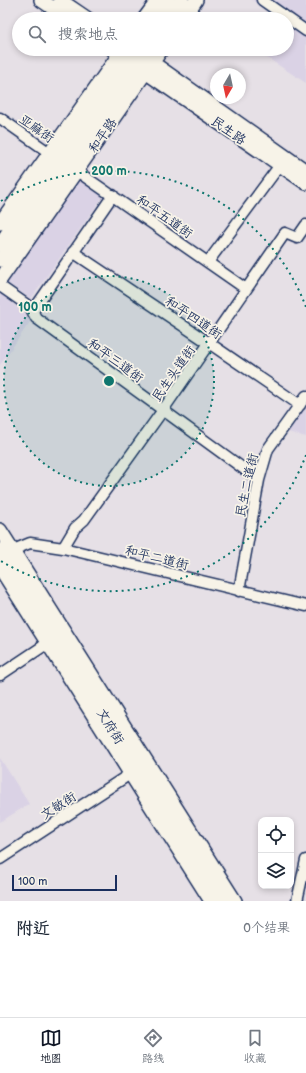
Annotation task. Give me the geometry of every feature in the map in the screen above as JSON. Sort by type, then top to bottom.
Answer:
[{"type":"main road","points":[[41,0],[59,12]]},
{"type":"main road","points":[[60,0],[78,12]]},
{"type":"main road","points":[[149,12],[158,0]]},
{"type":"main road","points":[[161,12],[170,0]]},
{"type":"main road","points":[[174,12],[182,0]]},
{"type":"main road","points":[[188,12],[196,0]]},
{"type":"main road","name":"和平路","points":[[0,244],[63,162],[133,56]]},
{"type":"main road","name":"和平路","points":[[0,260],[133,56]]},
{"type":"main road","name":"民生路","points":[[135,56],[306,183]]},
{"type":"main road","name":"民生路","points":[[135,56],[306,172]]},
{"type":"main road","name":"和平路","points":[[0,223],[63,162]]},
{"type":"main road","name":"和平路","points":[[0,280],[63,162]]},
{"type":"main road","points":[[0,530],[5,552],[235,901]]},
{"type":"main road","name":"文府街","points":[[5,552],[222,901]]},
{"type":"main road","name":"文府街","points":[[0,568],[45,646],[127,776],[203,901]]},
{"type":"main road","name":"文府街","points":[[0,582],[45,646]]},
{"type":"main road","name":"文府街","points":[[127,776],[211,901]]},
{"type":"street","points":[[262,0],[279,12]]},
{"type":"street","points":[[294,23],[306,31]]},
{"type":"street","name":"亚麻街","points":[[0,118],[63,162]]},
{"type":"street","name":"和平五道街","points":[[63,162],[113,195],[246,289]]},
{"type":"street","points":[[208,262],[280,165]]},
{"type":"street","points":[[33,311],[113,195]]},
{"type":"street","name":"民生头道街","points":[[63,548],[75,528],[84,520],[164,410],[286,233],[297,238],[306,226]]},
{"type":"street","name":"和平四道街","points":[[73,252],[300,405]]},
{"type":"street","name":"和平三道街","points":[[0,286],[30,307],[36,318],[259,480]]},
{"type":"street","name":"民生二道街","points":[[239,591],[259,480],[268,449],[306,396]]},
{"type":"street","name":"和平二道街","points":[[5,552],[30,543],[63,548],[306,606]]},
{"type":"street","points":[[0,675],[45,646]]},
{"type":"street","name":"文敏街","points":[[0,859],[127,776]]},
{"type":"street","points":[[297,901],[306,860]]},
{"type":"shaded area","points":[[252,0],[306,0],[306,83],[266,57],[294,56],[294,12],[269,12]]},
{"type":"shaded area","points":[[76,176],[104,195],[31,299],[3,280]]},
{"type":"shaded area","points":[[0,293],[32,319],[0,365]]},
{"type":"shaded area","points":[[306,407],[306,437],[288,432]]},
{"type":"shaded area","points":[[0,758],[29,804],[0,822]]}]
